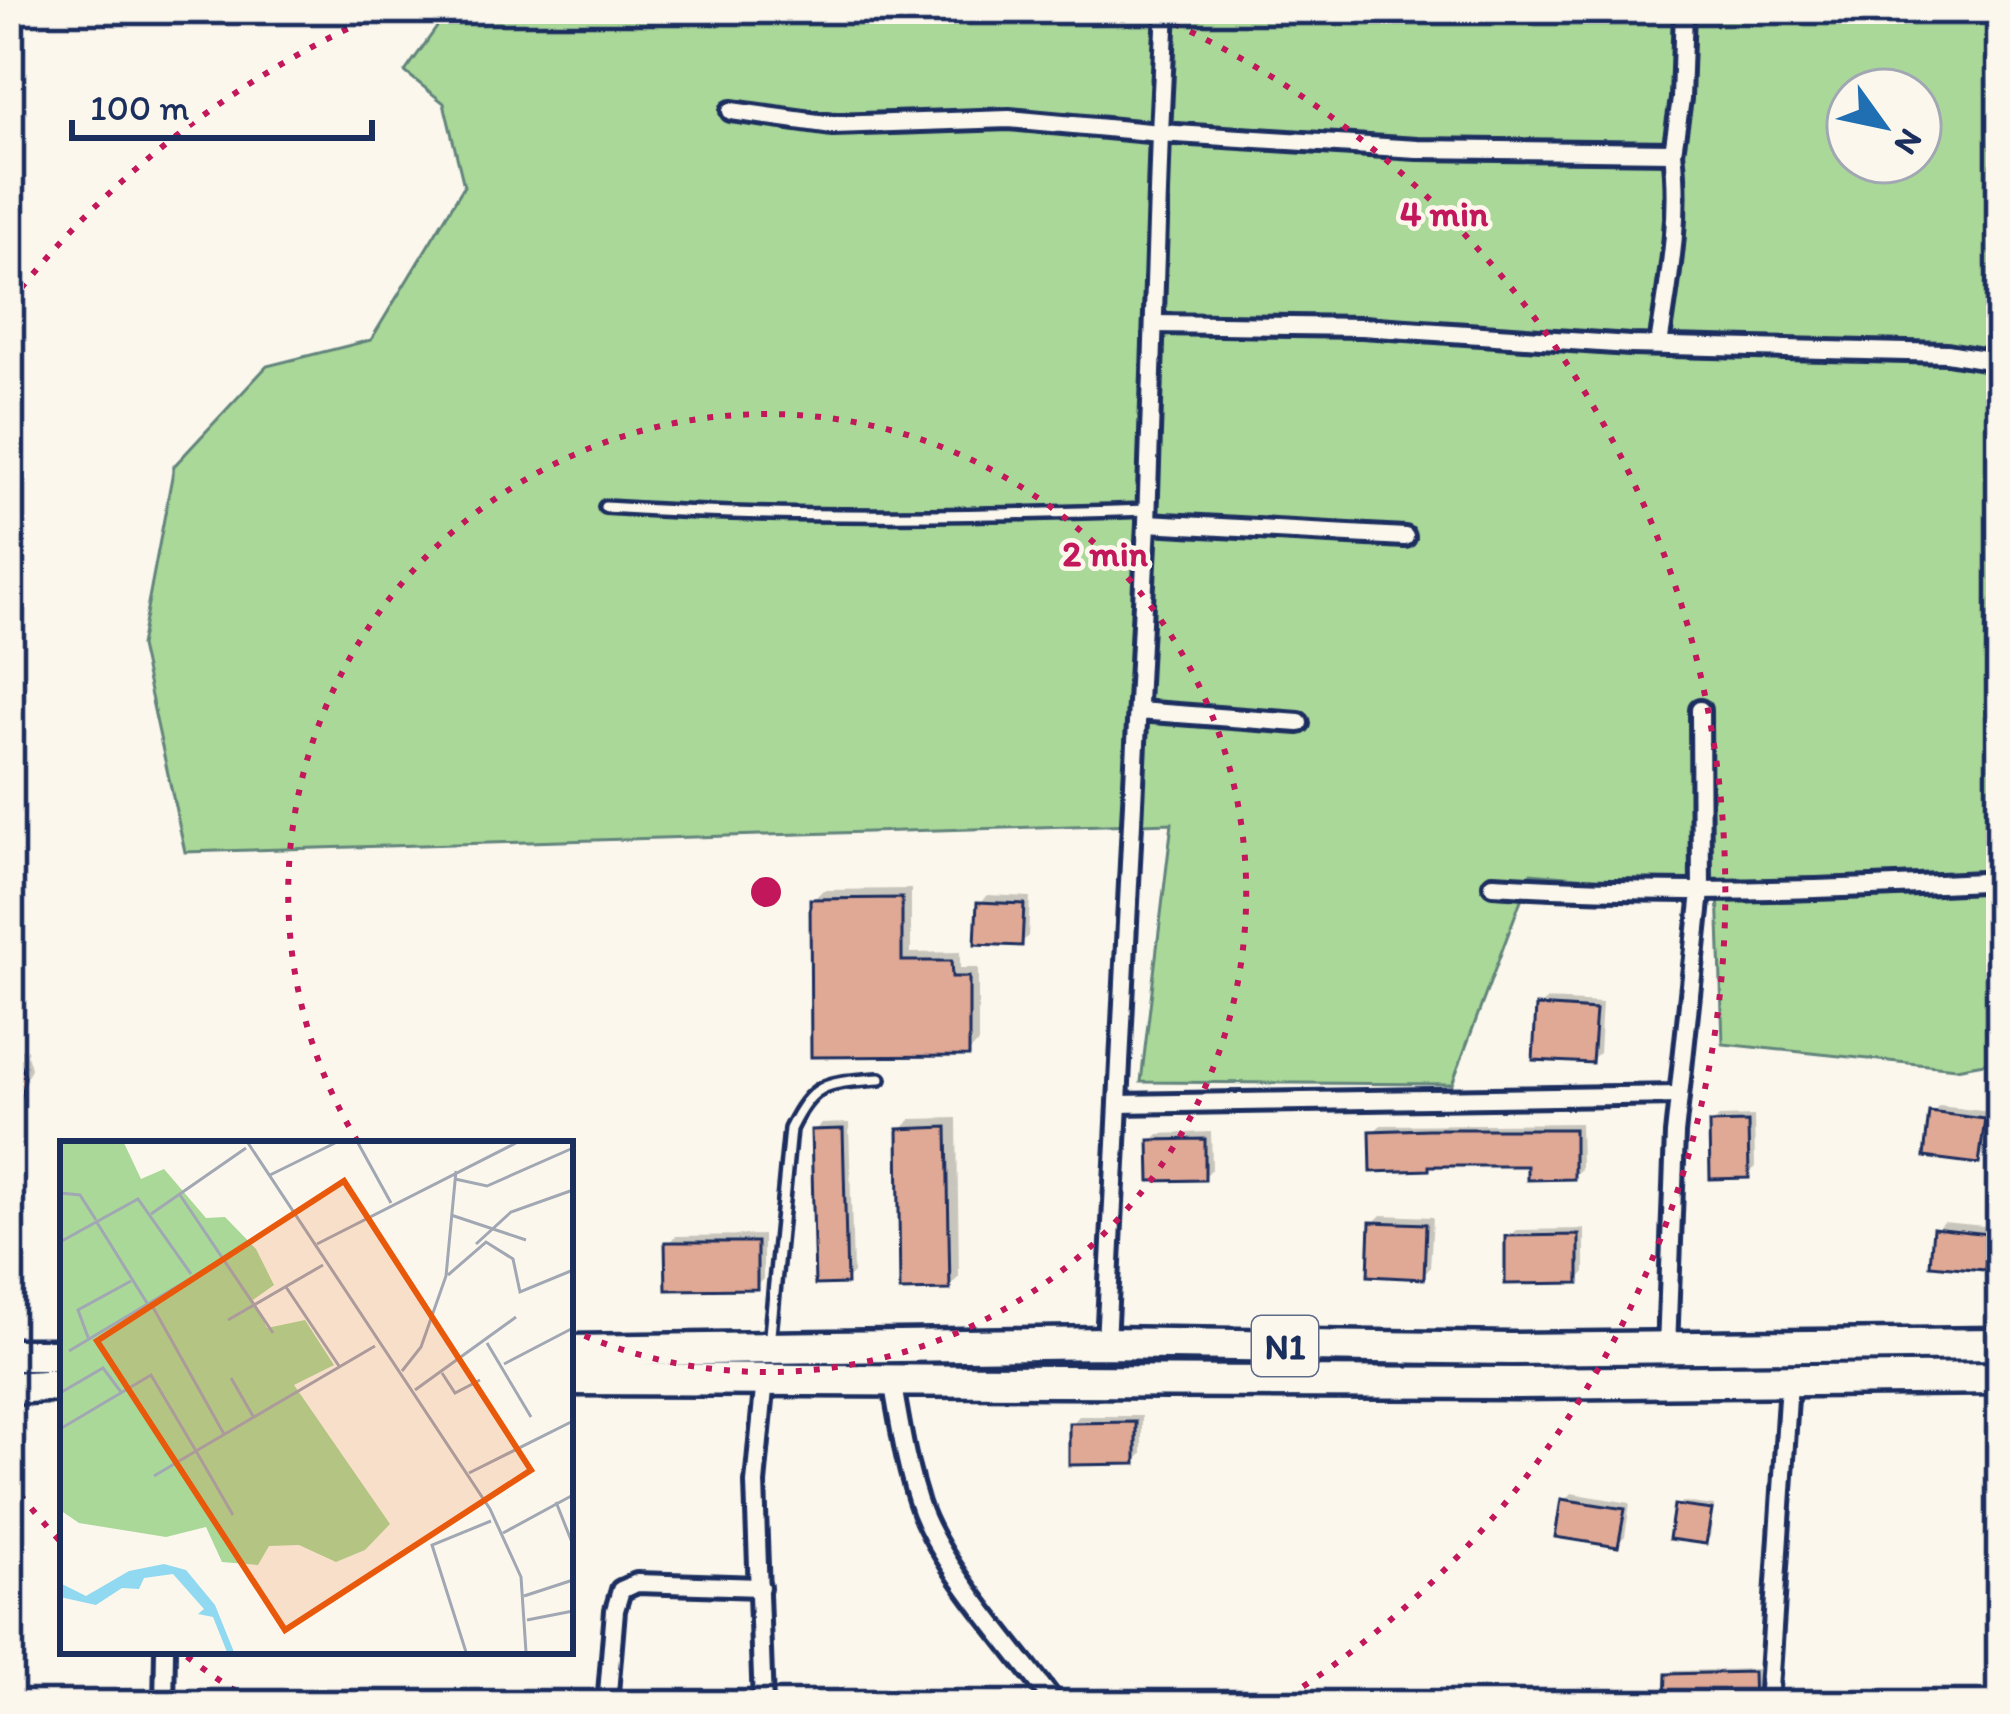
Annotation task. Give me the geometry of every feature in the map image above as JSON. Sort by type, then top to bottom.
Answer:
[{"type":"highway","name":"N1","points":[[573,1379],[766,1364],[886,1348],[1106,1343],[1667,1348],[2001,1344]]},
{"type":"highway","name":"N1","points":[[573,1351],[766,1364],[892,1381],[1790,1383],[2001,1378]]},
{"type":"highway","points":[[9,1355],[60,1355]]},
{"type":"highway","points":[[9,1388],[60,1385]]},
{"type":"street","points":[[1106,1343],[1148,516],[1166,9]]},
{"type":"street","points":[[1659,345],[1674,248],[1677,185],[1673,152],[1681,99],[1684,9]]},
{"type":"street","points":[[731,112],[833,125],[1010,119],[1160,134],[1417,149],[1673,152]]},
{"type":"street","points":[[1156,324],[1362,327],[1659,345],[1947,353],[2001,362]]},
{"type":"street","points":[[1148,516],[1406,538]]},
{"type":"street","points":[[1667,1348],[1679,1095],[1701,892],[1700,710]]},
{"type":"street","points":[[1138,711],[1298,723]]},
{"type":"street","points":[[1493,885],[1781,893],[2001,881]]},
{"type":"street","points":[[1118,1104],[1679,1095]]},
{"type":"street","points":[[886,1348],[928,1526],[1056,1705]]},
{"type":"street","points":[[763,1705],[755,1483],[766,1364]]},
{"type":"street","points":[[1768,1705],[1790,1383]]},
{"type":"street","points":[[607,1705],[621,1590],[637,1583],[760,1587]]},
{"type":"street","points":[[164,1705],[165,1654]]},
{"type":"lane","points":[[605,507],[683,512],[1148,516]]},
{"type":"lane","points":[[766,1364],[790,1129],[803,1101],[814,1090],[880,1078]]},
{"type":"green space","points":[[450,9],[2001,9],[2001,1060],[1956,1068],[1723,1044],[1718,889],[1531,873],[1452,1084],[1141,1082],[1172,823],[185,852],[140,646],[174,466],[267,366],[371,340],[464,186],[444,103],[405,72]]},
{"type":"building","points":[[902,898],[902,961],[951,961],[952,977],[969,977],[969,1056],[811,1057],[810,899]]},
{"type":"building","points":[[977,902],[1024,904],[1022,946],[975,944]]},
{"type":"building","points":[[1536,1006],[1596,1010],[1592,1063],[1533,1060]]},
{"type":"building","points":[[9,1038],[25,1077],[16,1120],[9,1119]]},
{"type":"building","points":[[1929,1112],[1985,1119],[1979,1164],[1924,1157]]},
{"type":"building","points":[[1748,1122],[1749,1178],[1710,1179],[1709,1123]]},
{"type":"building","points":[[947,1127],[950,1290],[900,1291],[898,1129]]},
{"type":"building","points":[[843,1129],[847,1284],[815,1285],[811,1130]]},
{"type":"building","points":[[1574,1129],[1574,1179],[1527,1180],[1527,1166],[1429,1166],[1429,1170],[1371,1172],[1370,1131]]},
{"type":"building","points":[[1205,1139],[1205,1180],[1150,1181],[1149,1140]]},
{"type":"building","points":[[1370,1222],[1426,1224],[1424,1279],[1368,1276]]},
{"type":"building","points":[[1933,1228],[1989,1234],[1985,1270],[1930,1265]]},
{"type":"building","points":[[1579,1235],[1579,1283],[1505,1284],[1505,1236]]},
{"type":"building","points":[[665,1242],[757,1242],[757,1289],[666,1290]]},
{"type":"building","points":[[1136,1422],[1136,1464],[1069,1465],[1069,1423]]},
{"type":"building","points":[[1561,1499],[1625,1509],[1618,1547],[1555,1537]]},
{"type":"building","points":[[1674,1505],[1712,1510],[1706,1544],[1669,1539]]},
{"type":"building","points":[[1753,1672],[1754,1705],[1665,1703],[1666,1674]]}]
